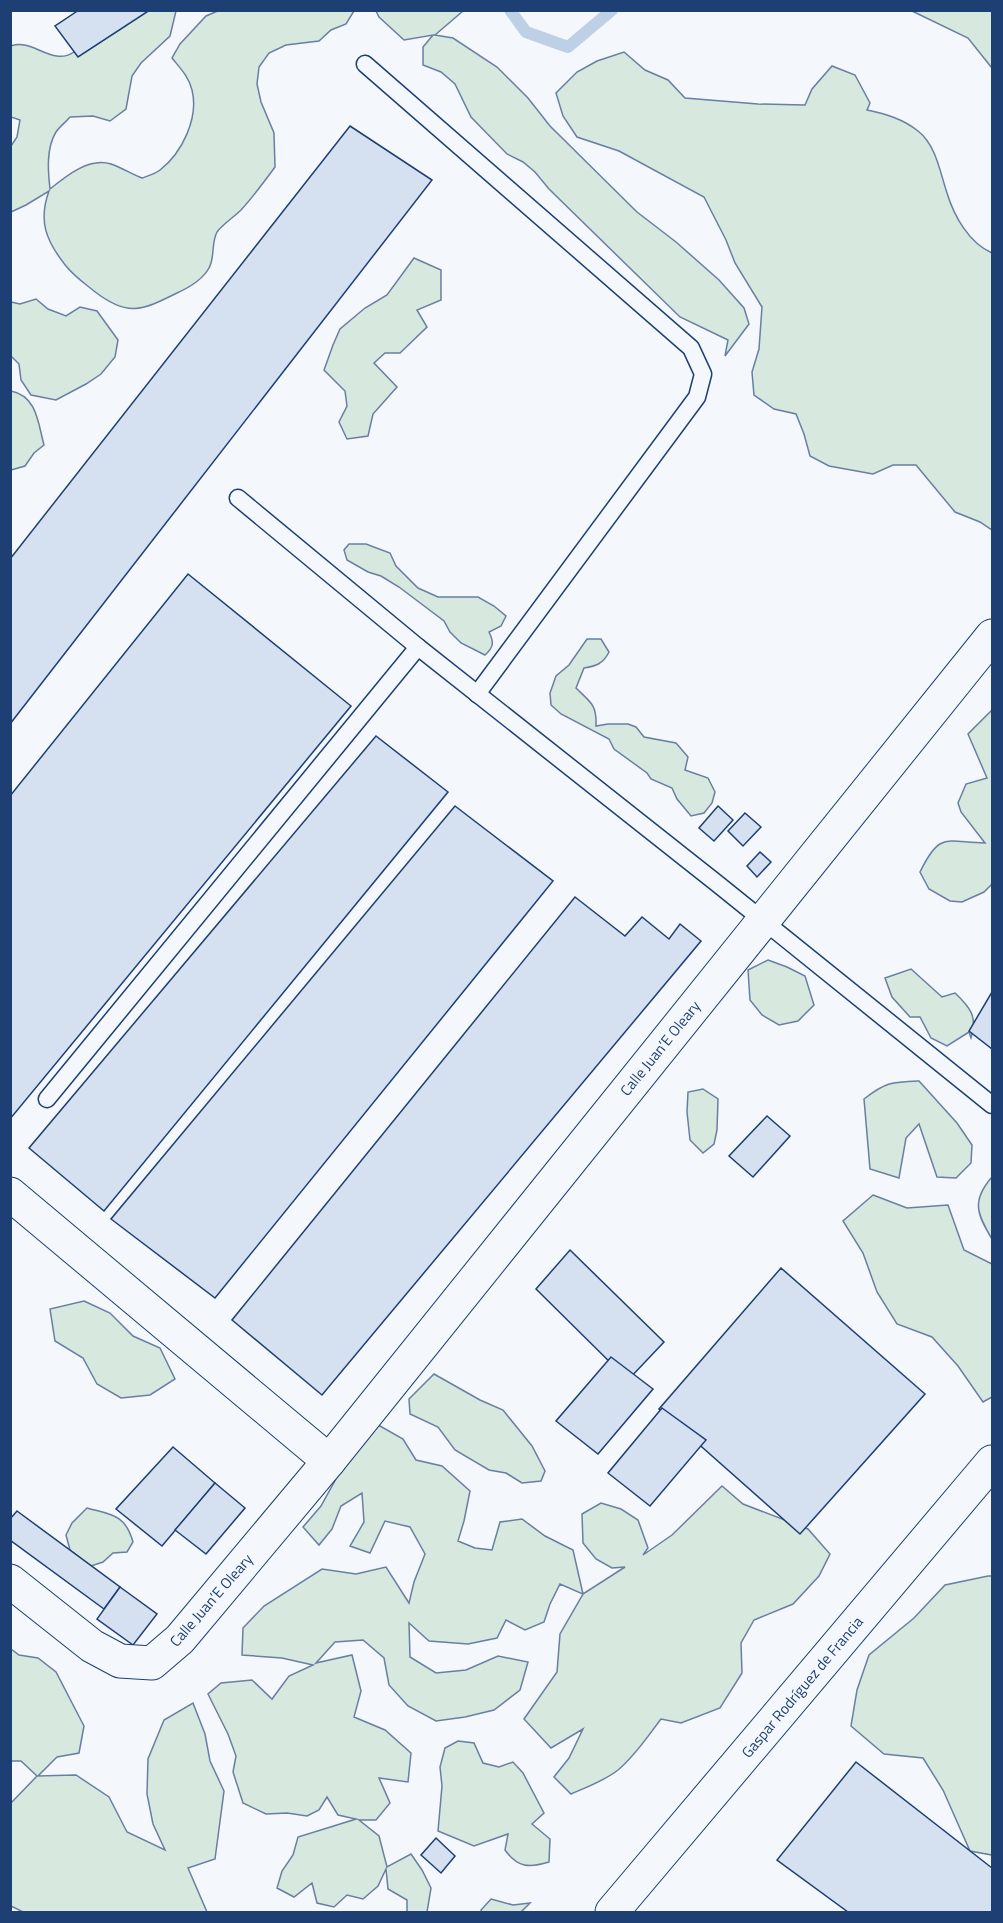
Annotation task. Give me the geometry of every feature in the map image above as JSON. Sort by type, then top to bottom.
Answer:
[{"type":"street","name":"Calle Juan’E Oleary","points":[[10,1581],[92,1646],[120,1661],[152,1663],[180,1639],[329,1461],[993,636]]},
{"type":"street","points":[[10,1194],[329,1461]]},
{"type":"street","name":"Gaspar Rodríguez de Francia","points":[[612,1912],[993,1462]]},
{"type":"lane","points":[[365,64],[691,348],[703,374],[697,397],[477,694]]},
{"type":"lane","points":[[238,498],[418,647],[993,1105]]},
{"type":"lane","points":[[47,1099],[418,647]]},
{"type":"shaded area","points":[[220,10],[354,11],[346,24],[331,30],[319,41],[286,45],[269,53],[259,67],[257,84],[261,102],[274,133],[275,167],[238,213],[217,232],[211,264],[206,272],[190,286],[153,304],[134,308],[116,305],[76,276],[53,248],[44,221],[49,191],[11,212],[11,146],[17,137],[20,120],[11,117],[11,46],[27,46],[50,55],[66,56],[77,49],[99,11],[176,11],[170,36],[141,63],[132,76],[126,109],[110,121],[93,116],[70,117],[56,132],[49,153],[50,189],[78,169],[94,163],[111,164],[142,178],[156,173],[168,163],[182,145],[191,123],[194,101],[191,85],[172,58],[180,44],[206,16]]},
{"type":"shaded area","points":[[376,11],[463,11],[435,35],[453,38],[497,67],[528,98],[550,126],[637,212],[676,242],[719,280],[744,308],[749,324],[725,356],[728,340],[680,317],[549,189],[535,172],[523,162],[507,154],[471,117],[455,84],[441,72],[423,65],[423,47],[433,35],[404,40],[379,17]]},
{"type":"shaded area","points":[[912,11],[992,11],[992,68],[968,38]]},
{"type":"shaded area","points":[[624,52],[645,70],[668,80],[685,98],[758,104],[805,105],[812,89],[832,66],[855,75],[870,103],[867,110],[900,120],[924,137],[937,159],[950,202],[958,219],[976,243],[992,253],[992,530],[980,522],[955,512],[916,465],[893,465],[873,474],[829,466],[810,456],[796,414],[774,409],[754,395],[752,372],[759,349],[762,307],[735,263],[704,197],[619,151],[577,137],[563,116],[556,93],[577,72],[597,61]]},
{"type":"shaded area","points":[[414,258],[441,270],[441,300],[417,310],[427,327],[400,353],[385,353],[374,363],[397,387],[373,414],[368,436],[347,439],[339,422],[347,406],[345,391],[324,370],[333,345],[340,329],[365,308],[387,295]]},
{"type":"shaded area","points":[[36,299],[48,309],[66,316],[80,307],[97,311],[118,340],[115,357],[101,374],[56,400],[31,395],[21,380],[19,364],[11,356],[11,302],[20,304]]},
{"type":"shaded area","points":[[11,391],[20,394],[31,404],[38,420],[44,445],[34,453],[25,466],[11,470]]},
{"type":"shaded area","points":[[349,544],[366,544],[390,553],[396,566],[418,588],[438,597],[478,597],[494,606],[506,616],[501,626],[489,632],[492,647],[485,655],[461,643],[450,632],[444,621],[399,587],[347,560],[344,550]]},
{"type":"shaded area","points":[[587,639],[601,639],[609,652],[599,664],[584,668],[576,688],[594,708],[596,726],[628,724],[636,727],[644,737],[676,743],[688,757],[685,770],[708,778],[715,792],[712,803],[704,813],[691,816],[677,799],[672,788],[651,779],[647,773],[614,749],[609,739],[561,714],[551,705],[550,693],[556,676],[569,665]]},
{"type":"shaded area","points":[[992,710],[992,884],[984,892],[962,902],[950,901],[929,889],[920,872],[933,850],[945,842],[985,843],[961,812],[958,803],[966,784],[987,778],[968,734]]},
{"type":"shaded area","points":[[768,960],[805,976],[814,1005],[798,1021],[779,1025],[762,1015],[750,1000],[748,970]]},
{"type":"shaded area","points":[[911,969],[942,997],[955,993],[965,1003],[973,1018],[971,1038],[969,1032],[947,1046],[931,1038],[920,1017],[910,1017],[892,997],[885,978]]},
{"type":"shaded area","points":[[919,1081],[957,1123],[972,1145],[971,1163],[956,1178],[937,1177],[919,1124],[906,1138],[899,1178],[870,1169],[864,1099],[890,1084]]},
{"type":"shaded area","points":[[703,1089],[718,1099],[714,1144],[703,1153],[690,1140],[687,1112],[688,1092]]},
{"type":"shaded area","points":[[992,1177],[992,1239],[978,1208],[981,1193]]},
{"type":"shaded area","points":[[873,1195],[907,1208],[948,1205],[964,1250],[992,1264],[992,1397],[983,1402],[958,1366],[932,1337],[897,1324],[877,1292],[863,1253],[843,1221]]},
{"type":"shaded area","points":[[84,1301],[110,1313],[133,1336],[160,1348],[175,1379],[150,1395],[121,1398],[97,1384],[83,1358],[55,1341],[50,1309]]},
{"type":"shaded area","points":[[434,1374],[503,1410],[532,1446],[545,1471],[541,1481],[522,1483],[506,1473],[489,1470],[455,1450],[438,1427],[410,1414],[409,1399]]},
{"type":"shaded area","points":[[373,1422],[403,1439],[416,1460],[442,1466],[470,1491],[458,1541],[475,1548],[492,1550],[500,1522],[522,1519],[545,1536],[573,1550],[583,1594],[560,1584],[544,1622],[525,1630],[506,1620],[497,1638],[468,1644],[429,1641],[409,1623],[410,1657],[436,1673],[466,1670],[498,1656],[528,1662],[520,1690],[494,1710],[436,1721],[408,1706],[389,1685],[384,1658],[363,1640],[335,1642],[316,1663],[352,1655],[361,1691],[354,1717],[385,1730],[411,1753],[408,1782],[379,1778],[390,1803],[376,1820],[359,1820],[379,1836],[387,1867],[411,1854],[431,1888],[427,1912],[407,1912],[407,1900],[388,1889],[386,1869],[378,1886],[363,1899],[347,1895],[334,1907],[317,1903],[312,1883],[294,1897],[277,1888],[282,1871],[293,1855],[298,1837],[356,1819],[338,1815],[327,1797],[319,1810],[307,1816],[287,1813],[266,1814],[243,1803],[233,1772],[236,1756],[208,1694],[221,1683],[252,1680],[272,1699],[289,1676],[313,1665],[282,1658],[242,1655],[243,1628],[264,1606],[322,1569],[356,1574],[386,1567],[409,1603],[425,1554],[410,1527],[385,1521],[370,1553],[350,1546],[364,1522],[362,1493],[341,1506],[332,1529],[319,1545],[303,1527],[321,1506],[347,1459]]},
{"type":"shaded area","points":[[722,1486],[743,1504],[808,1529],[830,1554],[819,1576],[793,1604],[754,1620],[741,1643],[742,1673],[720,1708],[681,1723],[661,1719],[636,1752],[618,1770],[601,1781],[571,1794],[554,1777],[569,1758],[583,1729],[551,1748],[524,1719],[557,1672],[560,1634],[583,1594],[625,1567],[612,1568],[596,1559],[583,1543],[582,1514],[601,1503],[621,1509],[638,1520],[648,1548],[643,1555],[672,1535]]},
{"type":"shaded area","points":[[87,1508],[110,1514],[122,1521],[133,1542],[127,1552],[113,1553],[103,1562],[91,1566],[70,1550],[66,1535],[72,1523]]},
{"type":"shaded area","points":[[992,1576],[992,1855],[970,1851],[943,1790],[923,1758],[884,1754],[851,1726],[857,1690],[869,1655],[914,1618],[945,1585]]},
{"type":"shaded area","points":[[11,1649],[19,1655],[38,1658],[56,1672],[84,1726],[79,1753],[57,1757],[38,1776],[76,1775],[109,1797],[127,1832],[165,1850],[153,1824],[147,1794],[148,1759],[164,1720],[193,1703],[205,1734],[210,1761],[224,1791],[215,1859],[188,1868],[207,1912],[23,1912],[11,1906],[11,1803],[37,1776],[21,1761],[11,1761]]},
{"type":"shaded area","points":[[458,1741],[474,1743],[483,1763],[499,1767],[513,1762],[523,1773],[544,1813],[532,1824],[550,1839],[549,1862],[530,1866],[519,1863],[505,1850],[508,1834],[474,1846],[438,1831],[442,1786],[440,1767],[445,1748]]},
{"type":"shaded area","points":[[491,1899],[513,1905],[530,1903],[521,1912],[482,1912],[481,1910]]},
{"type":"building","points":[[79,10],[150,10],[78,57],[55,26]]},
{"type":"building","points":[[350,126],[432,180],[10,724],[10,559]]},
{"type":"building","points":[[188,574],[351,706],[10,1119],[10,796]]},
{"type":"building","points":[[376,736],[448,792],[104,1211],[29,1148]]},
{"type":"building","points":[[455,806],[553,881],[215,1298],[111,1219]]},
{"type":"building","points":[[718,806],[733,820],[714,841],[699,828]]},
{"type":"building","points":[[745,813],[761,827],[743,846],[728,831]]},
{"type":"building","points":[[760,852],[771,862],[757,877],[747,866]]},
{"type":"building","points":[[575,897],[625,936],[642,917],[669,939],[680,924],[701,941],[322,1395],[232,1320]]},
{"type":"building","points":[[992,992],[992,1049],[969,1031]]},
{"type":"building","points":[[767,1116],[790,1136],[753,1177],[729,1156]]},
{"type":"building","points":[[570,1250],[664,1342],[628,1380],[536,1289]]},
{"type":"building","points":[[781,1268],[925,1394],[800,1534],[659,1409]]},
{"type":"building","points":[[611,1357],[653,1389],[598,1454],[556,1421]]},
{"type":"building","points":[[662,1408],[706,1440],[650,1506],[608,1473]]},
{"type":"building","points":[[173,1447],[215,1483],[162,1546],[116,1509]]},
{"type":"building","points":[[215,1483],[245,1508],[206,1554],[175,1530]]},
{"type":"building","points":[[17,1511],[120,1587],[104,1609],[10,1540],[10,1519]]},
{"type":"building","points":[[120,1587],[157,1614],[133,1645],[97,1619]]},
{"type":"building","points":[[856,1762],[992,1868],[992,1912],[848,1912],[777,1860]]},
{"type":"building","points":[[436,1838],[455,1856],[441,1873],[421,1855]]},
{"type":"waterway","points":[[510,10],[526,32],[568,47],[612,10]]}]
